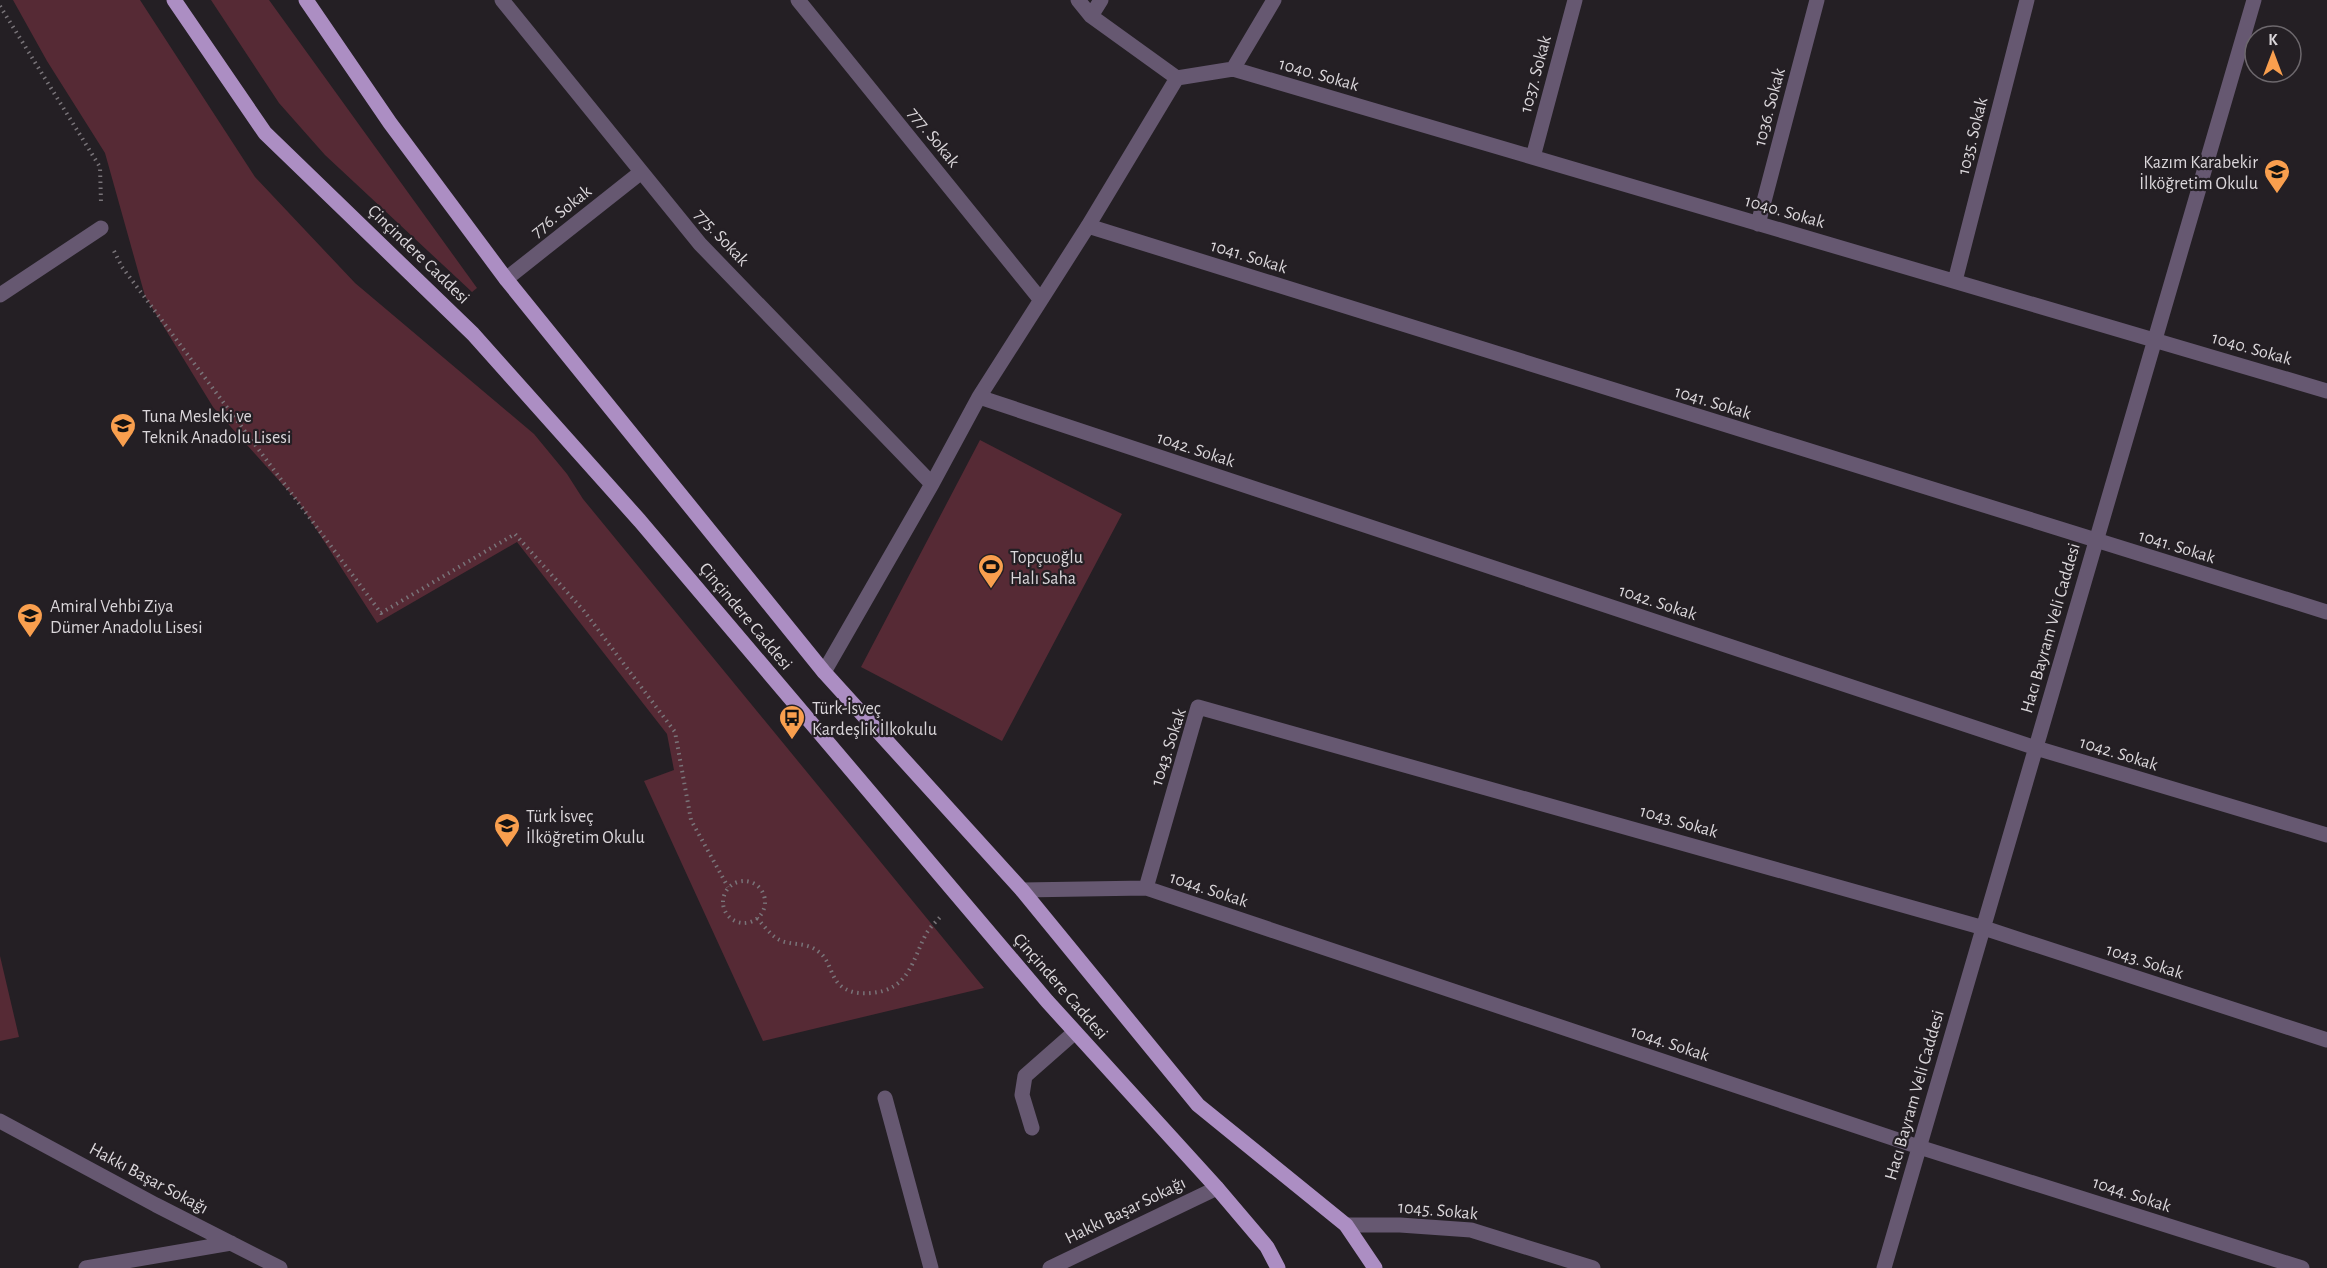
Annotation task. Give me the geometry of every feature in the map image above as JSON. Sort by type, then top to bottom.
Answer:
[{"type":"main road","name":"Çinçindere Caddesi","points":[[174,0],[265,134],[473,334],[640,521],[1075,1032],[1267,1247],[1278,1268]]},
{"type":"main road","name":"Çinçindere Caddesi","points":[[306,0],[390,123],[506,279],[824,672],[1022,890],[1198,1105],[1346,1226],[1376,1268]]},
{"type":"street","name":"775. Sokak","points":[[502,0],[640,173],[700,244],[932,484]]},
{"type":"street","name":"777. Sokak","points":[[798,0],[1040,299]]},
{"type":"street","points":[[1078,0],[1091,16],[1177,78],[1233,69],[1274,0]]},
{"type":"street","points":[[1091,16],[1101,0]]},
{"type":"street","name":"1037. Sokak","points":[[1533,157],[1575,0]]},
{"type":"street","name":"1036. Sokak","points":[[1758,224],[1817,0]]},
{"type":"street","name":"1035. Sokak","points":[[1955,281],[2027,0]]},
{"type":"street","name":"Hacı Bayram Veli Caddesi","points":[[1884,1268],[2254,0]]},
{"type":"street","name":"1040. Sokak","points":[[1233,69],[2327,391]]},
{"type":"street","points":[[824,672],[979,397],[1088,226],[1177,78]]},
{"type":"street","name":"776. Sokak","points":[[506,279],[640,173]]},
{"type":"street","name":"1041. Sokak","points":[[1088,226],[2096,542],[2327,612]]},
{"type":"street","points":[[0,295],[101,228]]},
{"type":"street","name":"1042. Sokak","points":[[979,397],[2036,748],[2327,835]]},
{"type":"street","name":"1043. Sokak","points":[[1146,888],[1198,707],[1983,928],[2327,1040]]},
{"type":"street","name":"1044. Sokak","points":[[1022,890],[1146,888],[1920,1146],[2302,1268]]},
{"type":"street","points":[[1032,1128],[1022,1095],[1025,1076],[1075,1032]]},
{"type":"street","points":[[885,1098],[931,1268]]},
{"type":"street","name":"Hakkı Başar Sokağı","points":[[0,1121],[280,1268]]},
{"type":"street","name":"Hakkı Başar Sokağı","points":[[1050,1268],[1216,1188]]},
{"type":"street","name":"1045. Sokak","points":[[1346,1226],[1400,1225],[1471,1230],[1593,1268]]},
{"type":"street","points":[[86,1268],[231,1243]]},
{"type":"path","points":[[0,6],[100,167],[101,228],[122,267],[381,613],[515,534],[584,611],[675,732],[691,820],[729,886]]},
{"type":"path","points":[[742,880],[749,881],[761,889],[765,903],[757,918],[740,923],[724,912],[722,898],[729,886],[742,880]]},
{"type":"path","points":[[757,918],[783,942],[811,946],[820,953],[827,960],[836,982],[844,988],[858,994],[874,993],[892,988],[904,980],[912,969],[927,933],[957,896]]},
{"type":"shaded area","points":[[13,0],[140,0],[255,177],[355,283],[534,434],[567,474],[583,499],[984,988],[763,1041],[644,781],[674,770],[667,734],[517,542],[377,623],[300,504],[213,407],[145,296],[105,153],[47,61]]},
{"type":"shaded area","points":[[211,0],[269,0],[477,288],[472,292],[325,155],[279,103]]},
{"type":"shaded area","name":"Topçuoğlu Halı Saha","points":[[980,440],[1122,514],[1002,741],[861,667]]},
{"type":"shaded area","points":[[0,956],[19,1037],[0,1041]]},
{"type":"place","name":"Kazım Karabekir İlköğretim Okulu","points":[[2277,195]]},
{"type":"place","name":"Tuna Mesleki ve Teknik Anadolu Lisesi","points":[[123,449]]},
{"type":"place","name":"Topçuoğlu Halı Saha","points":[[991,590]]},
{"type":"place","name":"Amiral Vehbi Ziya Dümer Anadolu Lisesi","points":[[30,639]]},
{"type":"place","name":"Türk-İsveç Kardeşlik İlkokulu","points":[[792,741]]},
{"type":"place","name":"Türk İsveç İlköğretim Okulu","points":[[507,849]]}]
